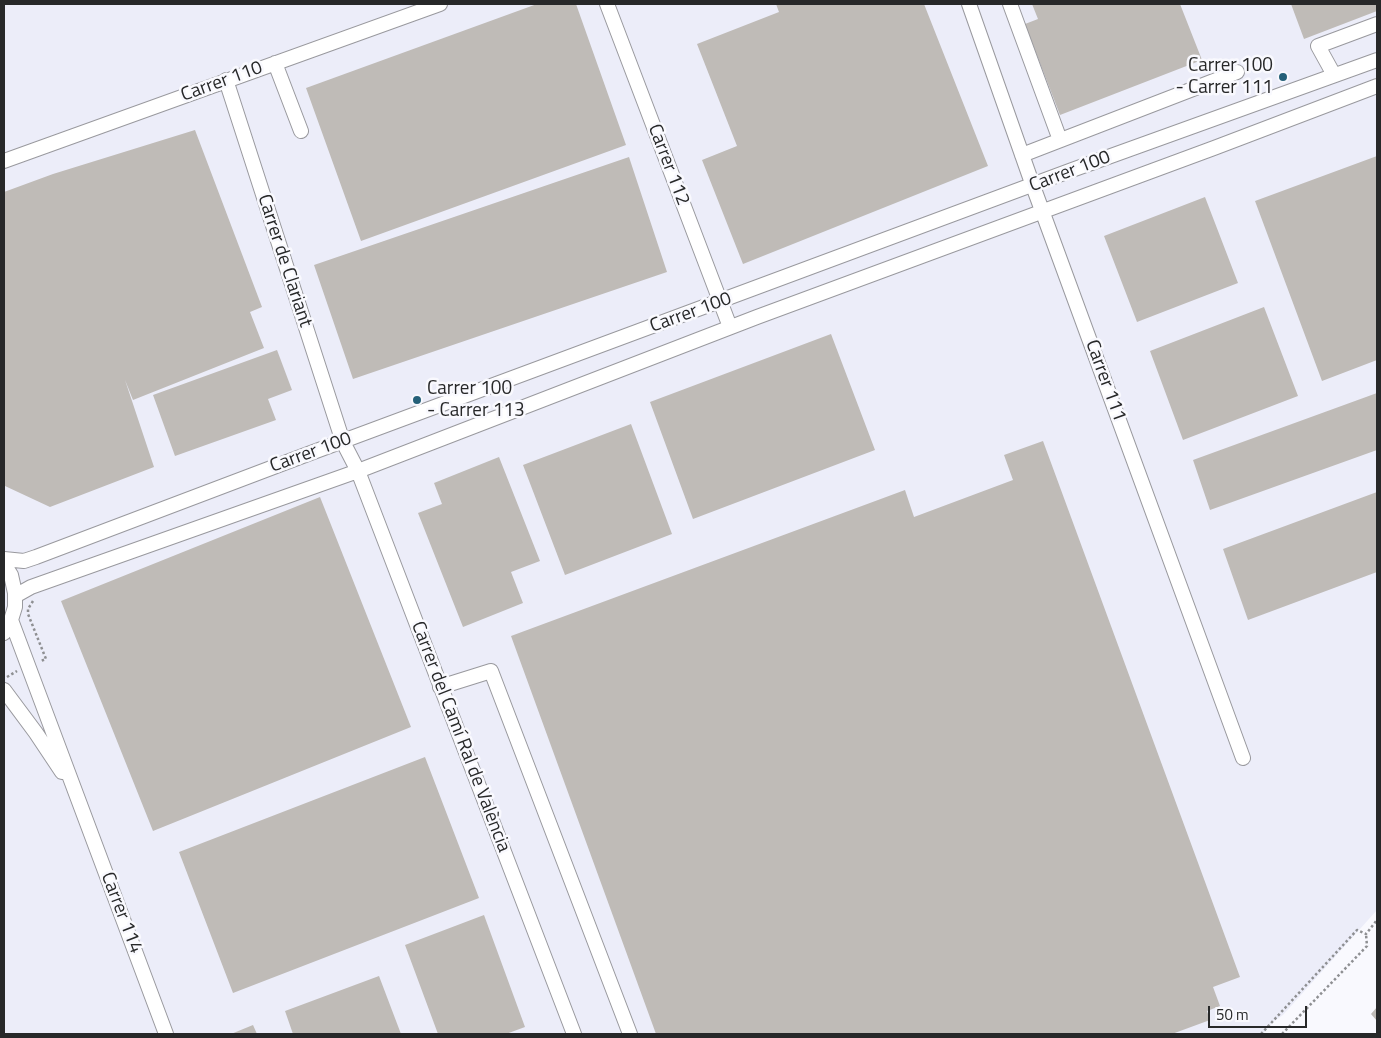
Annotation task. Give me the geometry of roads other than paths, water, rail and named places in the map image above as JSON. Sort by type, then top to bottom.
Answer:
[{"type":"street","name":"Carrer 110","points":[[4,161],[440,4]]},
{"type":"street","name":"Carrer 112","points":[[607,4],[730,327]]},
{"type":"street","name":"Carrer 111","points":[[969,4],[1042,211],[1243,758]]},
{"type":"street","points":[[1010,4],[1060,140]]},
{"type":"street","points":[[1334,75],[1318,46],[1377,24]]},
{"type":"street","name":"Carrer 100","points":[[4,559],[24,561],[36,557],[1377,60]]},
{"type":"street","points":[[275,63],[301,131]]},
{"type":"street","points":[[1022,155],[1237,72]]},
{"type":"street","name":"Carrer de Clariant","points":[[226,80],[343,442]]},
{"type":"street","name":"Carrer 100","points":[[15,596],[31,587],[358,471],[730,327],[1377,86]]},
{"type":"street","name":"Carrer del Camí Ral de València","points":[[343,442],[358,471],[574,1034]]},
{"type":"street","points":[[4,564],[11,575],[15,596],[15,607],[10,626]]},
{"type":"street","name":"Carrer 114","points":[[10,626],[75,791],[166,1034]]},
{"type":"street","points":[[440,687],[491,672],[630,1034]]},
{"type":"street","name":"Carrer 114","points":[[4,690],[75,791]]},
{"type":"place","name":"Carrer 100 - Carrer 111","points":[[1283,77]]},
{"type":"place","name":"Carrer 100 - Carrer 113","points":[[417,400]]}]
